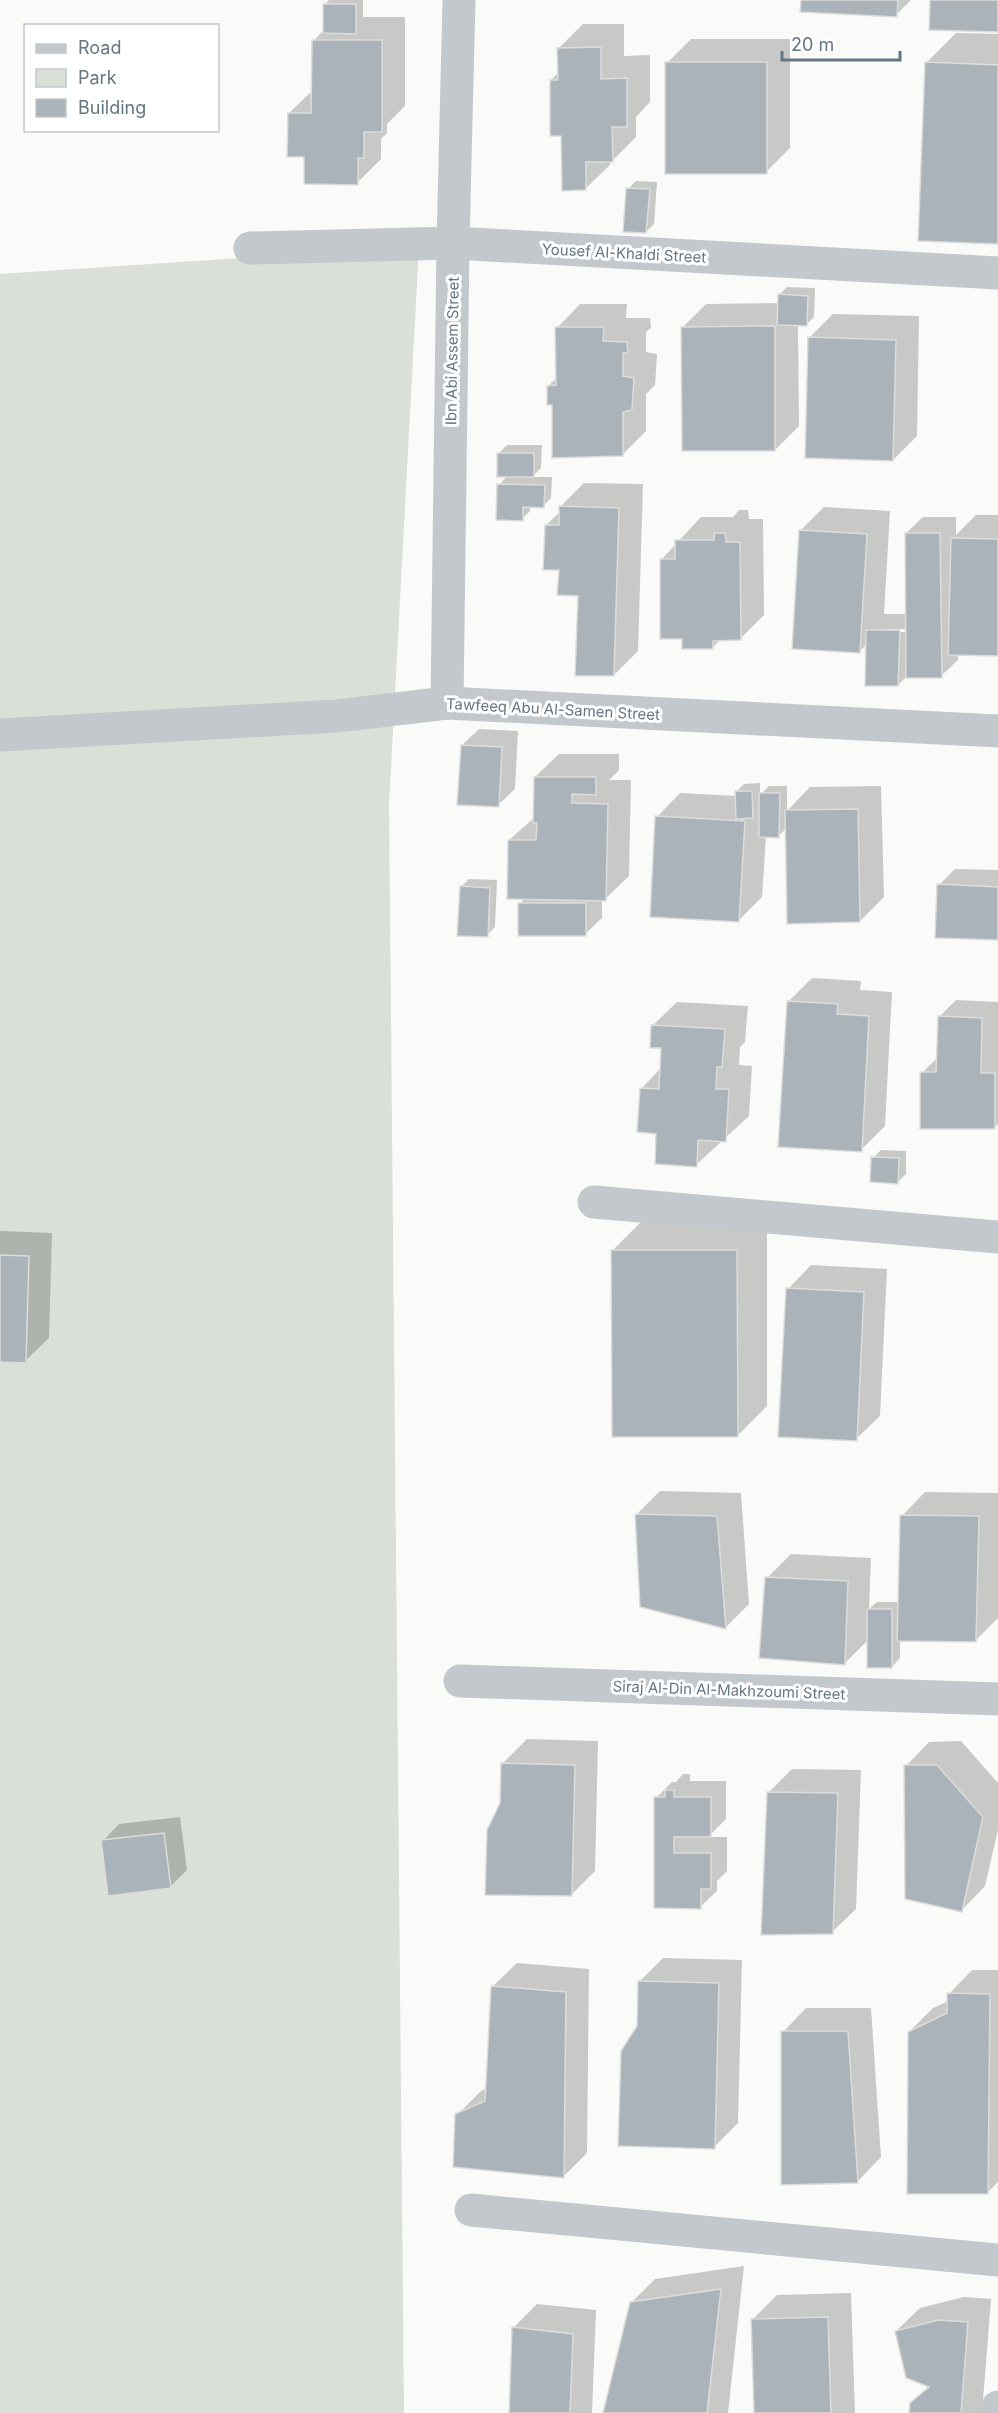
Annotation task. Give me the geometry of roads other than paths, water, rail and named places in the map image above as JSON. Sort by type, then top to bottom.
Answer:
[{"type":"street","name":"Ibn Abi Assem Street","points":[[447,703],[453,243],[459,0]]},
{"type":"street","name":"Yousef Al-Khaldi Street","points":[[250,248],[453,243],[998,273]]},
{"type":"street","name":"Tawfeeq Abu Al-Samen Street","points":[[0,735],[337,716],[447,703],[998,731]]},
{"type":"street","points":[[594,1202],[998,1237]]},
{"type":"street","name":"Siraj Al-Din Al-Makhzoumi Street","points":[[460,1681],[998,1699]]},
{"type":"street","points":[[471,2210],[998,2260]]},
{"type":"street","points":[[998,2407],[998,2413]]}]
